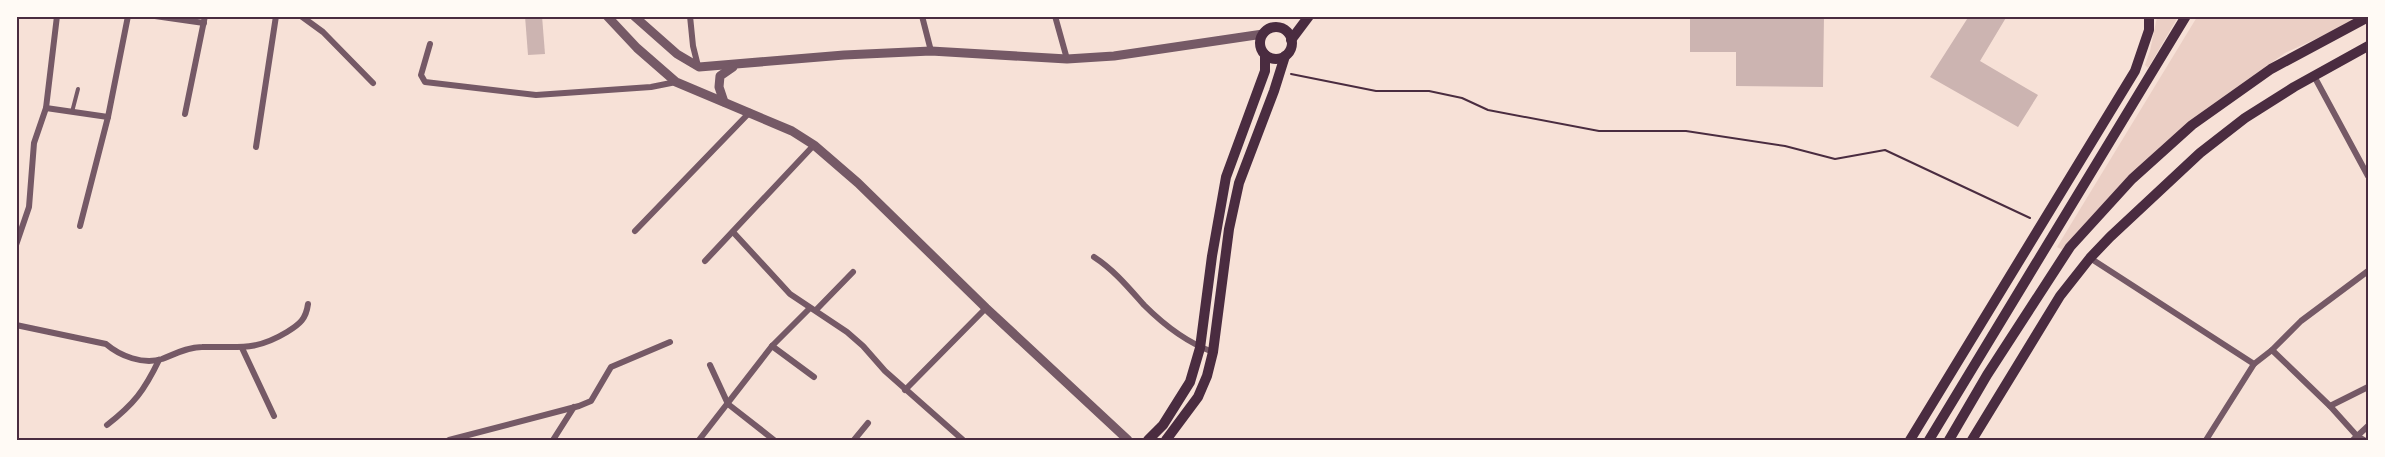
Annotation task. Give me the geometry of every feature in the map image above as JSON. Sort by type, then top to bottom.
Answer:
[{"type":"main road","points":[[1148,441],[1181,399],[1190,382],[1200,348],[1212,255],[1226,177],[1265,71],[1265,55],[1260,45],[1268,31],[1285,16]]},
{"type":"main road","points":[[1291,40],[1310,16]]},
{"type":"main road","points":[[1910,441],[2135,71],[2149,30],[2149,16]]},
{"type":"main road","points":[[1929,441],[2186,16]]},
{"type":"main road","points":[[1949,441],[1987,375],[2070,247],[2132,179],[2192,125],[2271,69],[2368,17]]},
{"type":"main road","points":[[1166,441],[1198,397],[1207,376],[1213,352],[1229,230],[1239,183],[1285,56],[1291,47],[1291,40],[1284,30],[1268,31]]},
{"type":"main road","points":[[1972,441],[2060,296],[2090,258],[2200,153],[2245,118],[2368,46]]},
{"type":"main road","points":[[1265,55],[1274,59],[1285,56]]},
{"type":"main road","points":[[1241,138],[1255,142]]},
{"type":"main road","points":[[1226,177],[1239,183]]},
{"type":"main road","points":[[2034,236],[2049,244]]},
{"type":"main road","points":[[1987,375],[2007,384]]},
{"type":"street","points":[[16,245],[29,207],[34,143],[46,108],[57,16]]},
{"type":"street","points":[[80,226],[108,117],[128,16]]},
{"type":"street","points":[[155,16],[204,20],[185,114]]},
{"type":"street","points":[[256,147],[276,16]]},
{"type":"street","points":[[301,16],[323,32],[373,83]]},
{"type":"street","points":[[607,16],[637,48],[676,82],[792,131],[814,145],[858,183],[986,308],[1128,441]]},
{"type":"street","points":[[634,16],[677,54],[699,67],[844,55],[931,51],[1067,59],[1114,56],[1268,31]]},
{"type":"street","points":[[690,16],[693,46],[699,67]]},
{"type":"street","points":[[922,16],[931,51]]},
{"type":"street","points":[[1055,16],[1067,59]]},
{"type":"street","points":[[430,44],[421,75],[425,82],[536,95],[633,89],[676,82]]},
{"type":"street","points":[[724,102],[719,87],[720,76],[728,69],[740,64]]},
{"type":"street","points":[[2314,76],[2368,176]]},
{"type":"street","points":[[46,108],[108,117]]},
{"type":"street","points":[[635,231],[750,112]]},
{"type":"street","points":[[705,261],[814,145]]},
{"type":"street","points":[[733,232],[790,294],[863,346],[885,371],[963,441]]},
{"type":"street","points":[[1094,257],[1120,277],[1146,307],[1185,339],[1200,348],[1213,352]]},
{"type":"street","points":[[2090,258],[2254,364]]},
{"type":"street","points":[[2206,441],[2254,364],[2272,350],[2301,321],[2368,271]]},
{"type":"street","points":[[699,441],[771,346],[853,272]]},
{"type":"street","points":[[16,325],[106,344],[117,353],[130,358],[159,360],[188,349],[242,348],[268,343],[301,323],[306,317],[308,304]]},
{"type":"street","points":[[905,390],[986,308]]},
{"type":"street","points":[[449,441],[574,408],[591,401],[611,367],[670,342]]},
{"type":"street","points":[[771,346],[814,377]]},
{"type":"street","points":[[242,348],[274,416]]},
{"type":"street","points":[[2272,350],[2330,406],[2355,438],[2364,441]]},
{"type":"street","points":[[107,425],[131,406],[159,360]]},
{"type":"street","points":[[710,365],[728,404],[774,441]]},
{"type":"street","points":[[2330,406],[2368,387]]},
{"type":"street","points":[[553,441],[574,408]]},
{"type":"street","points":[[854,441],[868,423]]},
{"type":"street","points":[[2355,438],[2368,426]]},
{"type":"lane","points":[[72,113],[78,89]]},
{"type":"path","points":[[1280,72],[1376,91],[1429,91],[1462,98],[1488,110],[1599,130],[1686,131],[1785,146],[1835,159],[1877,150]]},
{"type":"shaded area","points":[[2349,16],[2361,18],[2285,53],[2206,109],[2162,145],[2113,194],[2063,250],[2057,247],[2197,17]]},
{"type":"shaded area","points":[[2157,17],[2178,17],[2148,68],[2145,65]]},
{"type":"building","points":[[525,16],[542,16],[545,54],[528,55]]},
{"type":"building","points":[[1690,16],[1824,16],[1823,87],[1736,86],[1736,52],[1690,52]]},
{"type":"building","points":[[1969,16],[2007,16],[1980,61],[2038,95],[2018,127],[1930,77]]}]
